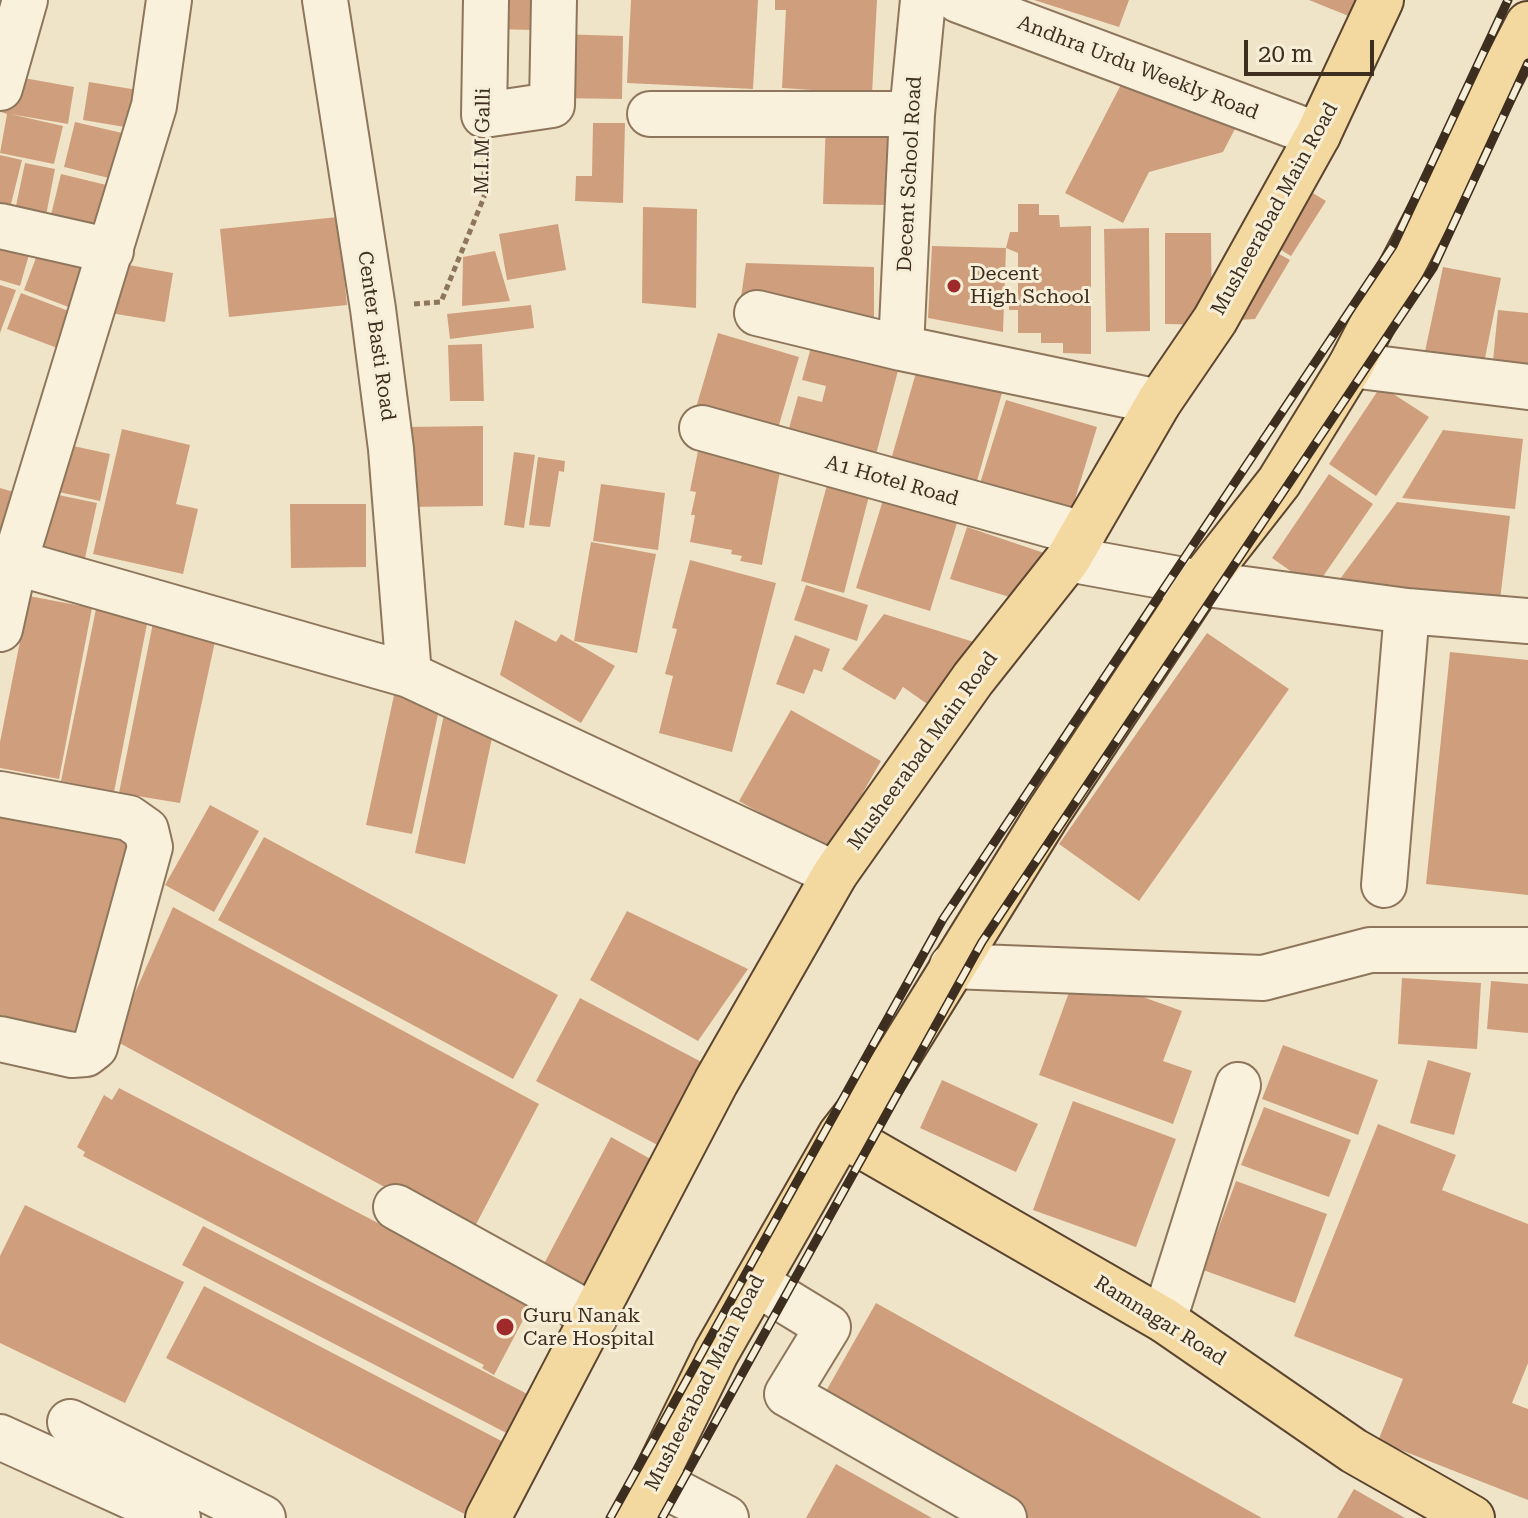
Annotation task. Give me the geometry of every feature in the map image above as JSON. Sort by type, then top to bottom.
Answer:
[{"type":"main road","name":"Musheerabad Main Road","points":[[497,1515],[716,1082],[835,874],[973,679],[1076,547],[1159,402],[1215,320],[1318,135],[1381,0]]},
{"type":"main road","name":"Musheerabad Main Road","points":[[645,1499],[716,1353],[841,1134],[881,1083],[952,966],[1200,583],[1279,482],[1351,365],[1528,24]]},
{"type":"main road","name":"Ramnagar Road","points":[[841,1134],[1164,1320],[1354,1451],[1472,1518]]},
{"type":"street","points":[[0,88],[25,0]]},
{"type":"street","points":[[0,629],[8,559],[111,251],[154,106],[169,0]]},
{"type":"street","name":"Center Basti Road","points":[[325,0],[373,309],[391,449],[409,675]]},
{"type":"street","name":"M.I.M Galli","points":[[484,115],[486,0]]},
{"type":"street","points":[[484,115],[552,105],[554,0]]},
{"type":"street","name":"Decent School Road","points":[[901,348],[912,114],[923,0]]},
{"type":"street","name":"Andhra Urdu Weekly Road","points":[[958,0],[1318,135]]},
{"type":"street","points":[[650,114],[912,114]]},
{"type":"street","points":[[0,226],[111,251]]},
{"type":"street","points":[[757,313],[901,348],[1159,402]]},
{"type":"street","points":[[1351,365],[1528,387]]},
{"type":"street","name":"A1 Hotel Road","points":[[702,428],[1076,547],[1200,583],[1407,611],[1528,621]]},
{"type":"street","points":[[8,559],[409,675],[835,874]]},
{"type":"street","points":[[1384,885],[1407,611]]},
{"type":"street","points":[[0,794],[129,818],[146,830],[150,847],[95,1047],[86,1054],[72,1055],[0,1039]]},
{"type":"street","points":[[952,966],[1263,978],[1370,950],[1528,950]]},
{"type":"street","points":[[1164,1320],[1238,1085]]},
{"type":"street","points":[[396,1207],[595,1317]]},
{"type":"street","points":[[756,1283],[828,1327],[787,1394],[1004,1518]]},
{"type":"street","points":[[70,1422],[263,1518]]},
{"type":"street","points":[[0,1437],[178,1518]]},
{"type":"street","points":[[645,1499],[726,1518]]},
{"type":"path","name":"M.I.M Galli","points":[[373,309],[441,302],[484,197],[484,115]]},
{"type":"building","points":[[494,0],[534,0],[533,30],[494,29]]},
{"type":"building","points":[[631,0],[758,0],[753,89],[627,83]]},
{"type":"building","points":[[775,0],[877,0],[872,94],[782,88],[786,10],[775,10]]},
{"type":"building","points":[[1034,0],[1129,0],[1119,27]]},
{"type":"building","points":[[1309,0],[1359,0],[1351,17]]},
{"type":"building","points":[[556,34],[623,36],[622,99],[555,98]]},
{"type":"building","points":[[1128,71],[1237,125],[1223,152],[1149,172],[1123,223],[1065,193]]},
{"type":"building","points":[[7,75],[74,87],[68,124],[10,114],[63,126],[54,164],[0,153],[7,114],[1,112]]},
{"type":"building","points":[[89,82],[144,91],[137,129],[83,120]]},
{"type":"building","points":[[826,120],[892,124],[887,205],[823,204]]},
{"type":"building","points":[[75,122],[135,136],[125,182],[64,167]]},
{"type":"building","points":[[593,123],[625,123],[623,203],[575,201],[576,176],[592,176]]},
{"type":"building","points":[[0,155],[22,160],[7,220],[0,218]]},
{"type":"building","points":[[25,163],[55,169],[44,226],[13,220]]},
{"type":"building","points":[[61,174],[123,189],[110,243],[48,227]]},
{"type":"building","points":[[1296,183],[1326,201],[1291,256],[1261,238]]},
{"type":"building","points":[[1018,204],[1039,204],[1039,215],[1059,215],[1060,227],[1091,226],[1091,354],[1063,353],[1063,343],[1041,343],[1041,333],[1018,333],[1018,310],[1009,310],[1009,295],[1018,295],[1018,253],[1006,248],[1010,232],[1018,232]]},
{"type":"building","points":[[643,207],[697,209],[696,308],[642,303]]},
{"type":"building","points":[[338,217],[347,305],[229,317],[220,229]]},
{"type":"building","points":[[558,224],[566,270],[507,280],[499,234]]},
{"type":"building","points":[[1149,228],[1150,331],[1106,332],[1104,229]]},
{"type":"building","points":[[0,231],[33,241],[20,286],[0,280]]},
{"type":"building","points":[[1165,233],[1211,233],[1212,325],[1165,324]]},
{"type":"building","points":[[1261,244],[1290,260],[1255,319],[1219,321]]},
{"type":"building","points":[[932,246],[1006,248],[1003,332],[928,318]]},
{"type":"building","points":[[40,247],[96,269],[79,311],[24,290]]},
{"type":"building","points":[[495,251],[510,301],[462,306],[463,257]]},
{"type":"building","points":[[112,262],[173,273],[165,322],[104,312]]},
{"type":"building","points":[[746,263],[874,267],[874,331],[741,297]]},
{"type":"building","points":[[1443,267],[1501,278],[1483,368],[1424,356]]},
{"type":"building","points":[[0,285],[16,290],[0,333]]},
{"type":"building","points":[[21,293],[74,313],[60,349],[7,329]]},
{"type":"building","points":[[531,305],[534,328],[450,339],[447,314]]},
{"type":"building","points":[[1498,310],[1528,313],[1528,375],[1492,371]]},
{"type":"building","points":[[718,333],[799,357],[776,435],[695,411]]},
{"type":"building","points":[[813,340],[900,363],[874,462],[786,439],[798,396],[822,402],[826,386],[802,380]]},
{"type":"building","points":[[482,344],[484,401],[450,401],[448,345]]},
{"type":"building","points":[[917,369],[1002,393],[975,488],[890,463]]},
{"type":"building","points":[[1381,386],[1429,417],[1376,496],[1329,464]]},
{"type":"building","points":[[1006,400],[1097,427],[1068,522],[977,493]]},
{"type":"building","points":[[483,426],[483,506],[406,507],[405,427]]},
{"type":"building","points":[[122,429],[190,445],[176,504],[198,509],[183,574],[93,554]]},
{"type":"building","points":[[1443,430],[1523,439],[1515,509],[1402,498]]},
{"type":"building","points":[[700,441],[783,456],[762,565],[740,561],[742,556],[731,554],[732,550],[690,542],[696,492],[690,491]]},
{"type":"building","points":[[55,442],[110,454],[100,501],[45,489]]},
{"type":"building","points":[[514,452],[535,455],[524,528],[504,525]]},
{"type":"building","points":[[538,457],[565,461],[564,472],[559,471],[550,527],[529,525]]},
{"type":"building","points":[[1329,474],[1373,504],[1315,588],[1272,558]]},
{"type":"building","points":[[601,484],[665,493],[658,550],[593,541]]},
{"type":"building","points":[[827,485],[869,496],[844,593],[801,581]]},
{"type":"building","points":[[0,488],[21,494],[0,536]]},
{"type":"building","points":[[44,492],[97,503],[85,558],[33,546]]},
{"type":"building","points":[[883,500],[957,523],[930,611],[856,588]]},
{"type":"building","points":[[1397,502],[1510,516],[1500,600],[1340,579]]},
{"type":"building","points":[[290,504],[366,504],[366,567],[291,568]]},
{"type":"building","points":[[967,527],[1050,555],[1013,598],[950,579]]},
{"type":"building","points":[[591,542],[656,554],[637,653],[574,641]]},
{"type":"building","points":[[690,560],[776,583],[732,752],[659,733],[673,676],[665,674],[677,629],[672,628]]},
{"type":"building","points":[[806,585],[868,605],[857,641],[794,620]]},
{"type":"building","points":[[29,596],[92,608],[59,779],[0,768],[0,742]]},
{"type":"building","points":[[96,609],[148,619],[114,792],[61,781]]},
{"type":"building","points":[[884,614],[974,642],[933,708],[903,687],[895,700],[842,669]]},
{"type":"building","points":[[515,620],[556,642],[561,634],[615,666],[581,723],[500,675]]},
{"type":"building","points":[[153,623],[216,637],[180,803],[119,793]]},
{"type":"building","points":[[1207,633],[1289,689],[1139,901],[1059,844]]},
{"type":"building","points":[[795,635],[830,649],[822,672],[814,669],[804,694],[776,684]]},
{"type":"building","points":[[1450,652],[1528,660],[1528,895],[1426,884]]},
{"type":"building","points":[[396,686],[442,696],[412,834],[366,825]]},
{"type":"building","points":[[791,710],[881,761],[829,852],[739,801]]},
{"type":"building","points":[[444,714],[495,724],[465,864],[415,853]]},
{"type":"building","points":[[210,805],[259,831],[214,912],[165,885]]},
{"type":"building","points":[[0,810],[135,840],[90,1035],[0,1015]]},
{"type":"building","points":[[264,837],[558,995],[513,1079],[218,920]]},
{"type":"building","points":[[173,907],[539,1104],[471,1234],[114,1040]]},
{"type":"building","points":[[627,911],[748,969],[698,1041],[590,980]]},
{"type":"building","points":[[1076,973],[1182,1011],[1163,1061],[1192,1071],[1173,1124],[1039,1075]]},
{"type":"building","points":[[1402,978],[1481,983],[1477,1049],[1398,1044]]},
{"type":"building","points":[[1491,981],[1528,984],[1528,1033],[1487,1029]]},
{"type":"building","points":[[580,998],[711,1067],[667,1150],[536,1081]]},
{"type":"building","points":[[1283,1045],[1378,1080],[1358,1135],[1262,1099]]},
{"type":"building","points":[[1428,1060],[1471,1073],[1454,1135],[1410,1123]]},
{"type":"building","points":[[942,1080],[1038,1124],[1016,1172],[920,1128]]},
{"type":"building","points":[[119,1088],[518,1296],[539,1290],[494,1375],[482,1368],[484,1365],[83,1156],[85,1152],[77,1147],[104,1095],[112,1100]]},
{"type":"building","points":[[1073,1101],[1176,1139],[1136,1247],[1033,1210]]},
{"type":"building","points":[[1264,1107],[1351,1140],[1329,1197],[1241,1165]]},
{"type":"building","points":[[1378,1124],[1456,1155],[1442,1190],[1528,1224],[1528,1363],[1512,1403],[1528,1409],[1528,1500],[1378,1441],[1403,1379],[1294,1336]]},
{"type":"building","points":[[611,1137],[665,1167],[591,1306],[537,1277]]},
{"type":"building","points":[[1236,1181],[1327,1214],[1295,1303],[1203,1270]]},
{"type":"building","points":[[25,1205],[184,1282],[125,1403],[0,1343],[0,1256]]},
{"type":"building","points":[[203,1226],[537,1399],[516,1438],[182,1265]]},
{"type":"building","points":[[204,1286],[513,1447],[472,1518],[166,1358]]},
{"type":"building","points":[[876,1303],[1262,1518],[1016,1518],[817,1407]]},
{"type":"building","points":[[836,1464],[932,1518],[806,1518]]},
{"type":"building","points":[[1354,1489],[1405,1518],[1337,1518]]},
{"type":"railway","points":[[610,1518],[943,919],[1393,246],[1508,0]]},
{"type":"railway","points":[[662,1518],[982,942],[1433,268],[1528,63]]},
{"type":"place","name":"Decent High School","points":[[954,286]]},
{"type":"place","name":"Guru Nanak Care Hospital","points":[[505,1327]]}]
